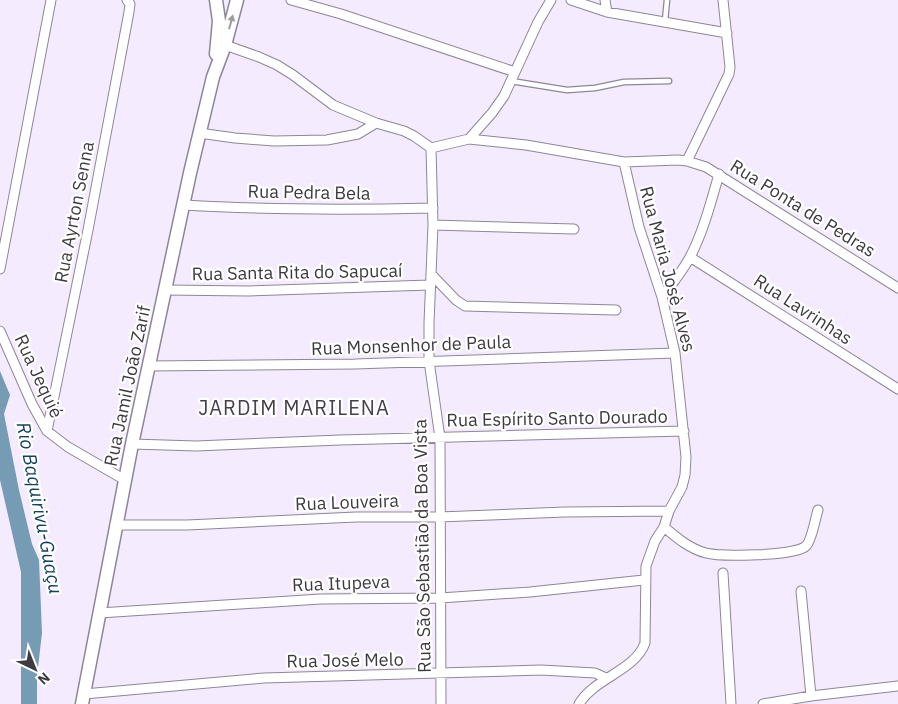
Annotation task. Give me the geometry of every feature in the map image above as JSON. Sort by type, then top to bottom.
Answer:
[{"type":"main road","name":"Rua Jamil João Zarif","points":[[213,77],[219,21],[216,0]]},
{"type":"main road","name":"Rua Jamil João Zarif","points":[[83,699],[115,525],[199,133],[213,77],[225,45],[237,0]]},
{"type":"street","points":[[0,269],[51,0]]},
{"type":"street","points":[[291,0],[341,14],[516,72]]},
{"type":"street","points":[[469,138],[492,113],[504,96],[538,22],[551,0]]},
{"type":"street","points":[[571,0],[607,12],[727,33]]},
{"type":"street","points":[[605,0],[607,12]]},
{"type":"street","points":[[225,45],[277,65],[333,105],[376,123],[404,131],[430,148],[469,138],[526,145],[624,162],[687,160],[729,74],[725,0]]},
{"type":"street","name":"Rua Ayrton Senna","points":[[47,431],[88,230],[129,12],[129,1]]},
{"type":"street","points":[[199,133],[274,141],[327,140],[352,136],[376,123]]},
{"type":"street","name":"Rua São Sebastião da Boa Vista","points":[[430,148],[434,225],[428,323],[429,361],[440,438],[441,704]]},
{"type":"street","name":"Rua Ponta de Pedras","points":[[687,160],[719,174],[898,288]]},
{"type":"street","name":"Rua Maria Josè Alves","points":[[579,704],[585,696],[606,678],[631,661],[643,648],[645,643],[644,580],[649,554],[664,527],[669,511],[682,487],[686,467],[675,353],[662,297],[639,227],[624,162]]},
{"type":"street","points":[[662,297],[679,276],[690,257],[704,224],[719,174]]},
{"type":"street","name":"Rua Pedra Bela","points":[[184,205],[264,209],[353,210],[433,208]]},
{"type":"street","points":[[434,225],[574,229]]},
{"type":"street","name":"Rua Lavrinhas","points":[[690,257],[898,389]]},
{"type":"street","points":[[431,274],[456,300],[465,306],[616,310]]},
{"type":"street","name":"Rua Santa Rita do Sapucaí","points":[[165,290],[249,291],[430,285]]},
{"type":"street","name":"Rua Jequié","points":[[0,331],[32,404],[47,431],[76,452],[125,480]]},
{"type":"street","name":"Rua Monsenhor de Paula","points":[[148,366],[429,361],[675,353]]},
{"type":"street","name":"Rua Espírito Santo Dourado","points":[[132,444],[196,446],[684,432]]},
{"type":"street","points":[[664,527],[694,549],[708,554],[770,555],[796,551],[805,547],[809,541],[818,510]]},
{"type":"street","name":"Rua Louveira","points":[[115,525],[187,525],[356,517],[439,517],[565,512],[669,511]]},
{"type":"street","points":[[723,573],[732,704]]},
{"type":"street","name":"Rua Itupeva","points":[[99,613],[321,599],[440,598],[530,592],[644,580]]},
{"type":"street","points":[[800,591],[811,696]]},
{"type":"street","name":"Rua José Melo","points":[[83,699],[264,678],[541,670],[596,673],[606,678]]},
{"type":"street","points":[[763,704],[811,696],[898,686]]},
{"type":"lane","points":[[664,23],[667,0]]},
{"type":"lane","points":[[511,81],[567,90],[595,88],[624,82],[668,81]]},
{"type":"water","name":"Rio Baquirivu-Guaçu","points":[[0,371],[10,395],[4,414],[19,490],[32,544],[39,560],[42,633],[37,676],[37,704],[21,704],[21,572],[0,480]]},
{"type":"district","name":"JARDIM MARILENA","points":[[294,407]]}]
